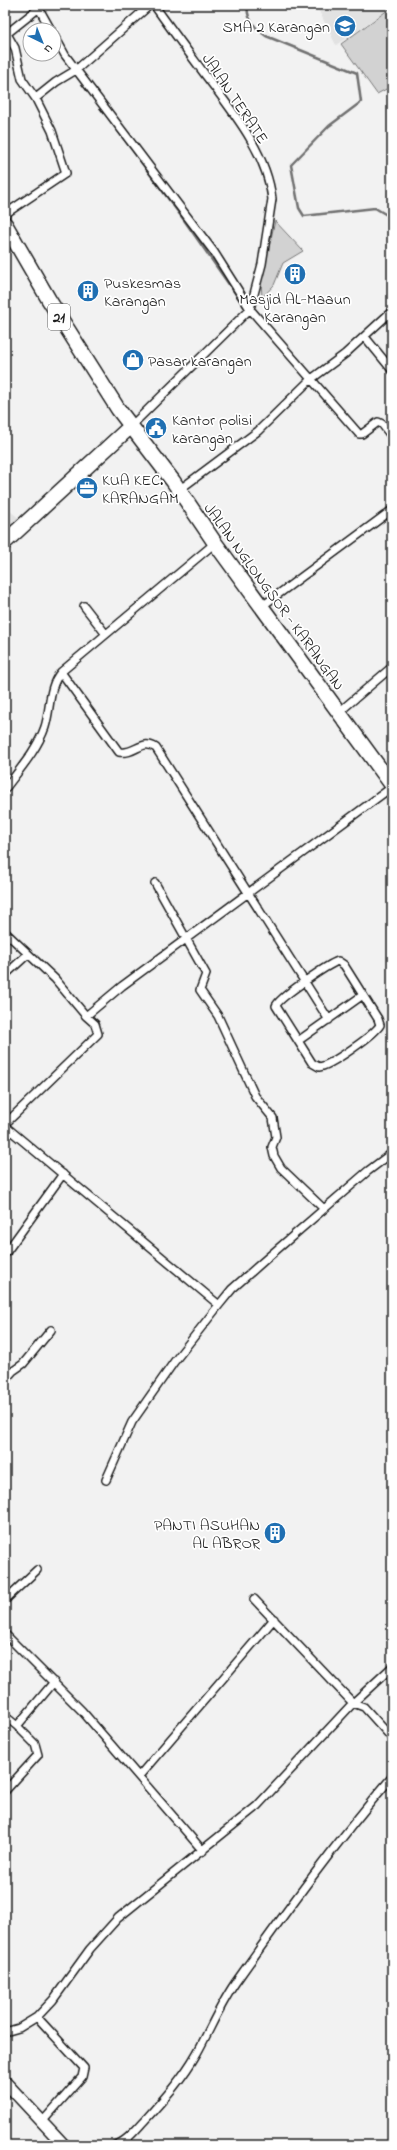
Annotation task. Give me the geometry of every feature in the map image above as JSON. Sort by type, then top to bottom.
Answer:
[{"type":"highway","name":"21","points":[[5,224],[48,300],[130,427]]},
{"type":"highway","points":[[5,542],[130,427]]},
{"type":"highway","name":"JALAN NGLONGSOR - KARANGAN","points":[[130,427],[178,490],[215,544],[392,786]]},
{"type":"street","points":[[36,98],[56,82],[74,71],[150,5]]},
{"type":"street","name":"JALAN TERATE","points":[[154,5],[234,113],[263,165],[271,188],[271,209],[262,264],[250,309]]},
{"type":"street","points":[[5,214],[66,173],[52,131],[36,98],[22,79],[15,48],[6,34],[38,6],[47,22]]},
{"type":"street","points":[[62,49],[74,71],[214,252],[250,309],[310,380],[358,434],[362,434],[378,422],[382,424],[392,437]]},
{"type":"street","points":[[130,427],[250,309]]},
{"type":"street","points":[[178,490],[258,431],[310,380],[365,337],[392,310]]},
{"type":"street","points":[[365,337],[392,370]]},
{"type":"street","points":[[261,607],[392,510]]},
{"type":"street","points":[[5,789],[35,748],[45,728],[50,710],[51,689],[61,672],[215,544]]},
{"type":"street","points":[[84,606],[105,634]]},
{"type":"street","points":[[338,713],[392,668]]},
{"type":"street","points":[[61,672],[119,752],[126,753],[144,744],[150,744],[156,748],[329,1020]]},
{"type":"street","points":[[86,1016],[122,986],[249,894],[392,786]]},
{"type":"street","points":[[155,883],[206,974],[200,990],[218,1016],[255,1096],[273,1118],[276,1137],[272,1147],[274,1156],[281,1168],[324,1209]]},
{"type":"street","points":[[5,932],[55,979],[86,1016],[95,1024],[98,1034],[5,1125],[219,1305]]},
{"type":"street","points":[[5,975],[28,954]]},
{"type":"street","points":[[338,961],[344,965],[363,995],[378,1019],[380,1025],[369,1035],[328,1065],[319,1068],[298,1041],[276,1006],[279,1000],[304,982],[338,961]]},
{"type":"street","points":[[298,1041],[363,995]]},
{"type":"street","points":[[106,1480],[132,1422],[174,1362],[232,1289],[368,1171],[392,1153]]},
{"type":"street","points":[[5,1254],[63,1174]]},
{"type":"street","points":[[5,1380],[12,1371],[23,1364],[52,1330]]},
{"type":"street","points":[[5,1600],[37,1570]]},
{"type":"street","points":[[254,1599],[353,1703],[364,1707],[392,1738]]},
{"type":"street","points":[[139,1776],[274,1619]]},
{"type":"street","points":[[5,1634],[82,1711],[203,1851]]},
{"type":"street","points":[[5,2032],[19,2028],[37,2017],[53,2000],[90,1949],[118,1918],[257,1806],[353,1703],[392,1667]]},
{"type":"street","points":[[17,1726],[54,1682]]},
{"type":"street","points":[[5,1716],[35,1744],[38,1756],[5,1792]]},
{"type":"street","points":[[116,2145],[123,2142],[140,2126],[167,2095],[197,2053],[225,1998],[237,1981],[339,1843],[392,1777]]},
{"type":"street","points":[[37,2017],[84,2068],[82,2077],[42,2122]]},
{"type":"street","points":[[5,2082],[64,2145]]},
{"type":"shaded area","name":"SMA 2 Karangan","points":[[316,5],[392,5],[392,7],[336,45]]},
{"type":"shaded area","points":[[392,7],[392,86],[377,94],[341,44]]},
{"type":"shaded area","points":[[275,221],[303,251],[283,263],[274,285],[262,298],[261,282]]},
{"type":"shaded area","points":[[5,507],[20,519],[5,533]]},
{"type":"waterway","points":[[248,5],[248,14],[252,23],[266,36],[357,73],[361,102],[329,126],[291,165],[299,208],[304,216],[375,208],[392,218]]},
{"type":"waterway","points":[[104,112],[184,220],[244,306]]},
{"type":"waterway","points":[[255,310],[260,315]]},
{"type":"place","name":"SMA 2 Karangan","points":[[345,26]]},
{"type":"place","name":"Masjid AL-Maaun Karangan","points":[[295,274]]},
{"type":"place","name":"Puskesmas Karangan","points":[[88,291]]},
{"type":"place","name":"Pasar karangan","points":[[133,360]]},
{"type":"place","name":"Kantor polisi karangan","points":[[156,428]]},
{"type":"place","name":"KUA KEC. KARANGAM","points":[[87,488]]},
{"type":"place","name":"PANTI ASUHAN AL ABROR","points":[[275,1533]]}]
